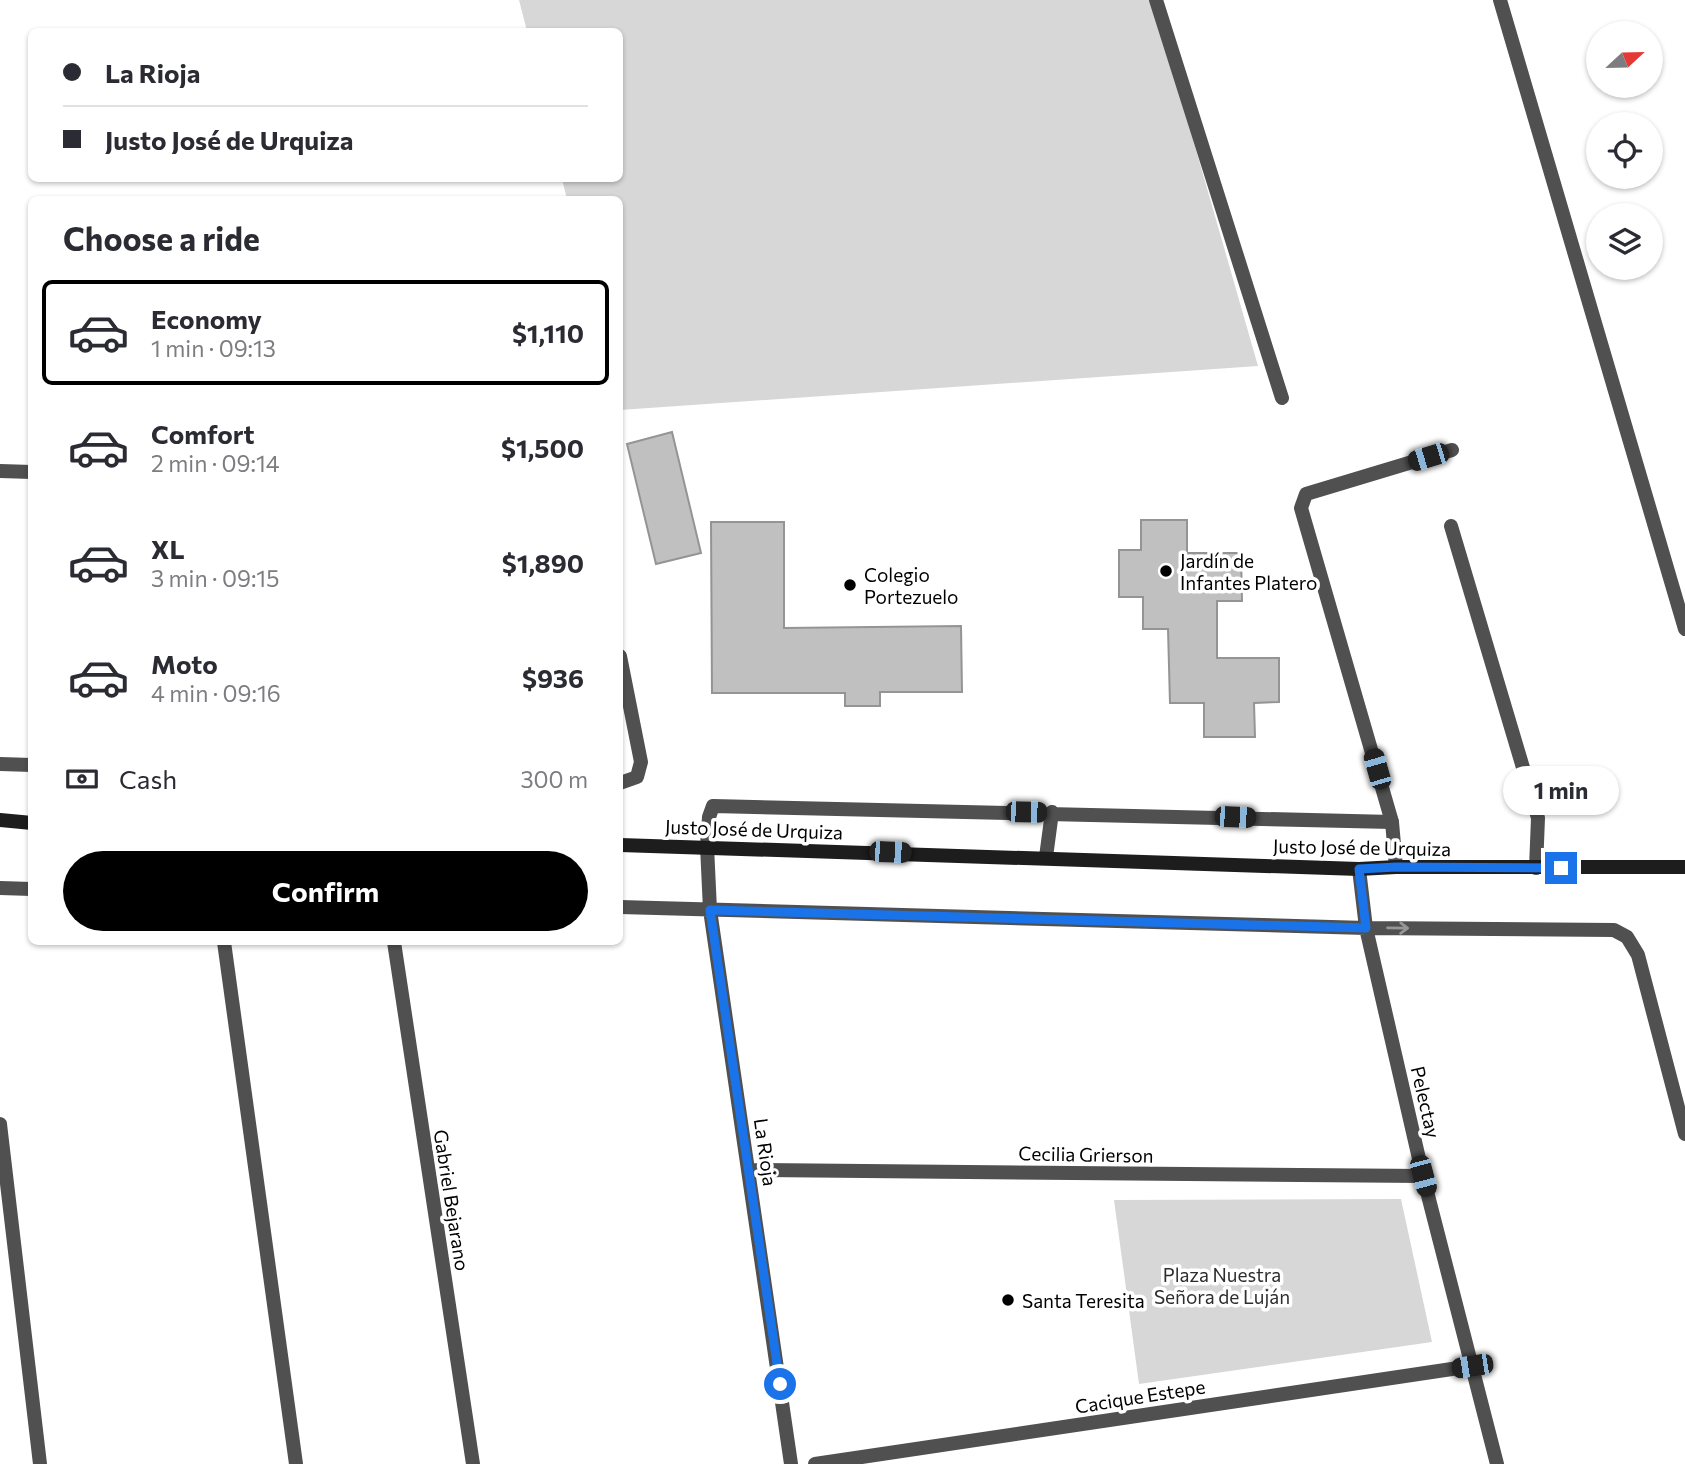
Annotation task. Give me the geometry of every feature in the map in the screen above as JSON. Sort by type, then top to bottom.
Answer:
[{"type":"main road","points":[[0,820],[28,823]]},
{"type":"main road","name":"Justo José de Urquiza","points":[[623,845],[1359,869],[1685,867]]},
{"type":"street","points":[[1156,0],[1282,398]]},
{"type":"street","points":[[1500,0],[1685,629]]},
{"type":"street","points":[[1396,867],[1392,821],[1301,508],[1306,494],[1452,450]]},
{"type":"street","points":[[0,471],[28,472]]},
{"type":"street","points":[[1451,526],[1538,818],[1536,868]]},
{"type":"street","points":[[623,671],[641,762],[637,778],[623,782]]},
{"type":"street","points":[[0,764],[28,765]]},
{"type":"street","name":"La Rioja","points":[[791,1464],[710,910],[707,846],[709,817],[713,806],[1052,812]]},
{"type":"street","points":[[1046,857],[1052,812],[1392,821]]},
{"type":"street","name":"Pelectay","points":[[1359,869],[1366,928],[1423,1176],[1497,1464]]},
{"type":"street","points":[[0,888],[28,889]]},
{"type":"street","points":[[623,907],[1366,928],[1614,930],[1627,937],[1638,955],[1685,1134]]},
{"type":"street","points":[[224,945],[296,1464]]},
{"type":"street","name":"Gabriel Bejarano","points":[[394,945],[473,1464]]},
{"type":"street","points":[[0,1124],[40,1464]]},
{"type":"street","name":"Cecilia Grierson","points":[[749,1170],[1423,1176]]},
{"type":"street","name":"Cacique Estepe","points":[[815,1464],[1472,1366]]},
{"type":"green space","points":[[519,0],[1153,0],[1258,366],[623,410],[623,196],[566,196],[563,182],[623,182],[623,28],[526,28]]},
{"type":"green space","name":"Plaza Nuestra Señora de Luján","points":[[1401,1199],[1432,1342],[1139,1384],[1114,1200]]},
{"type":"building","points":[[672,432],[701,553],[656,564],[627,444]]},
{"type":"building","points":[[1141,520],[1187,520],[1187,553],[1241,553],[1242,601],[1217,601],[1217,658],[1279,658],[1279,702],[1254,703],[1255,737],[1204,737],[1204,703],[1170,703],[1168,629],[1143,629],[1143,597],[1119,597],[1119,550],[1141,550]]},
{"type":"building","points":[[711,522],[784,522],[784,628],[961,626],[962,692],[880,692],[880,706],[845,706],[845,693],[712,693]]},
{"type":"place","name":"Jardín de Infantes Platero","points":[[1166,571]]},
{"type":"place","name":"Colegio Portezuelo","points":[[850,585]]},
{"type":"place","name":"Santa Teresita","points":[[1008,1300]]},
{"type":"route","points":[[780,1384],[710,910],[1366,928],[1359,869],[1561,868]]}]
